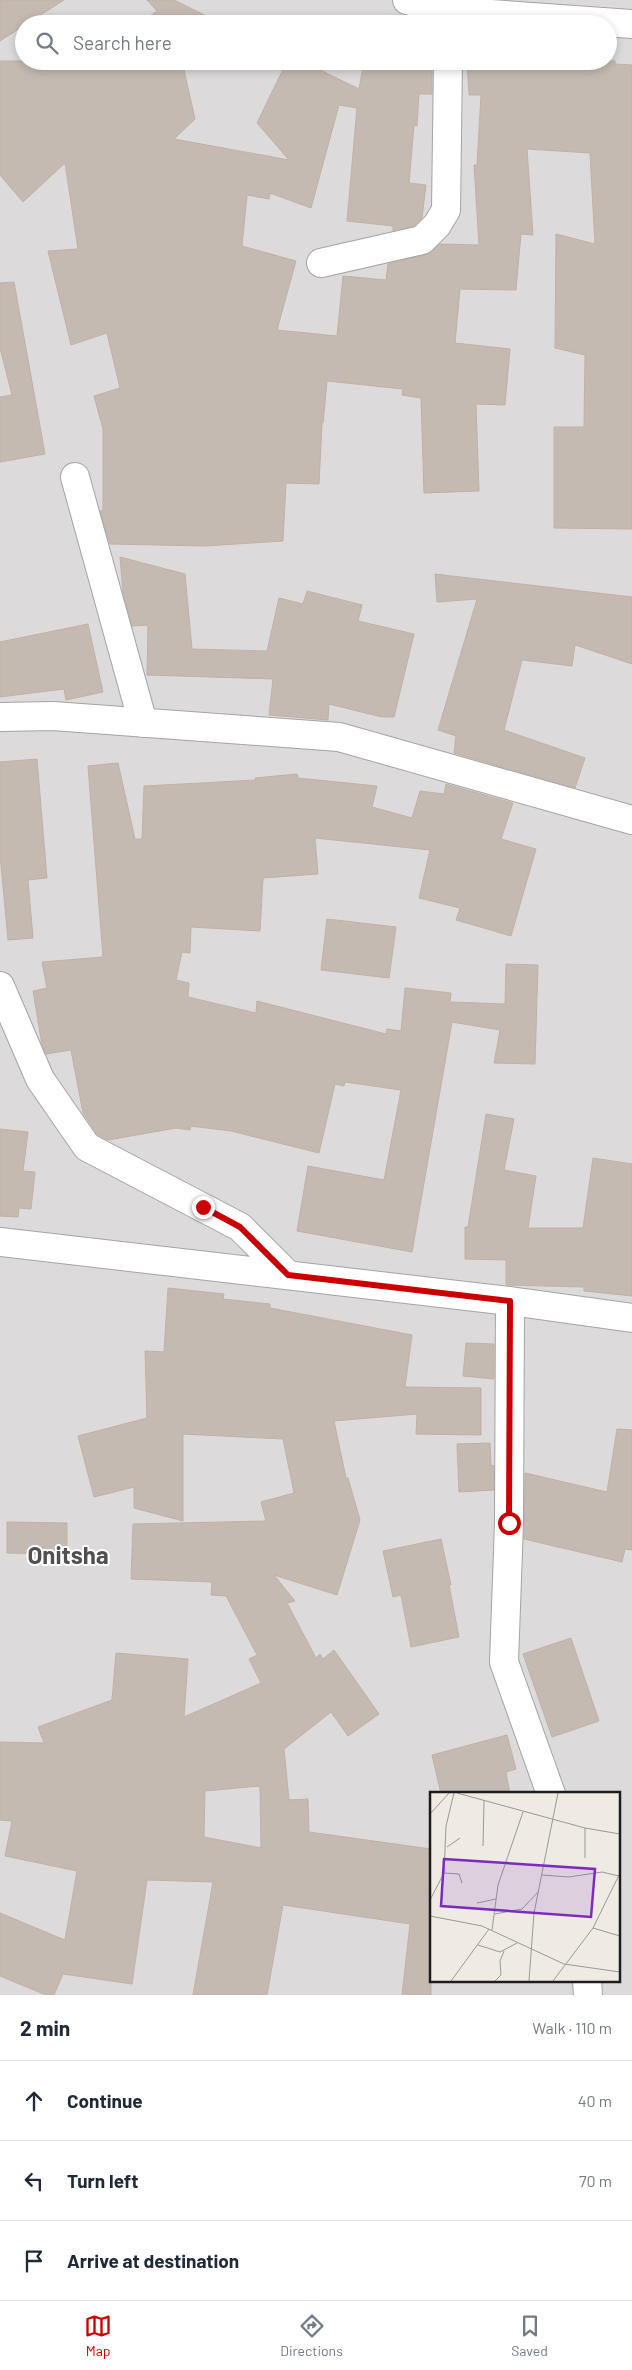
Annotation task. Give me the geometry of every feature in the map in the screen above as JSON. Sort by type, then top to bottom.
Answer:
[{"type":"street","points":[[407,0],[443,15]]},
{"type":"street","points":[[617,23],[632,24]]},
{"type":"street","points":[[321,263],[422,240],[437,225],[446,210],[448,70]]},
{"type":"street","points":[[75,477],[142,723]]},
{"type":"street","points":[[0,717],[52,716],[339,736],[632,820]]},
{"type":"street","points":[[0,986],[40,1078],[86,1147],[240,1227],[288,1275]]},
{"type":"street","points":[[0,1242],[510,1301],[632,1318]]},
{"type":"street","points":[[510,1301],[509,1523],[504,1662],[549,1792]]},
{"type":"street","points":[[586,1982],[588,1995]]},
{"type":"shaded area","points":[[0,0],[632,0],[632,1995],[0,1995]]},
{"type":"building","points":[[0,0],[64,0],[41,15],[15,15],[15,31],[0,41]]},
{"type":"building","points":[[147,0],[174,0],[205,15],[151,15],[157,11]]},
{"type":"building","points":[[0,61],[15,61],[15,70],[184,70],[195,119],[174,139],[289,160],[257,123],[283,70],[320,70],[359,89],[362,70],[432,70],[432,94],[419,94],[417,126],[414,125],[409,183],[426,185],[422,218],[414,226],[393,231],[393,226],[347,221],[357,108],[339,105],[311,208],[270,193],[269,199],[247,195],[242,246],[296,261],[277,330],[337,336],[343,276],[386,280],[388,264],[425,255],[440,244],[479,245],[474,165],[477,165],[481,95],[469,95],[468,70],[617,70],[617,64],[632,65],[632,529],[554,528],[554,427],[584,427],[585,355],[555,348],[556,234],[595,244],[590,153],[527,149],[533,235],[521,234],[516,290],[460,289],[455,343],[510,349],[505,405],[476,404],[479,491],[424,493],[421,398],[402,395],[403,389],[327,381],[322,423],[319,484],[286,483],[283,541],[205,546],[110,544],[100,511],[103,510],[103,429],[94,396],[120,388],[107,333],[71,345],[48,251],[78,249],[65,163],[23,202],[0,175]]},
{"type":"building","points":[[14,282],[45,454],[0,462],[0,397],[12,395],[0,348],[0,283]]},
{"type":"building","points":[[120,557],[185,574],[192,649],[267,651],[279,598],[303,604],[307,591],[362,605],[358,621],[414,634],[394,717],[382,717],[329,704],[328,720],[269,715],[273,679],[147,675],[148,625],[132,626],[123,592]]},
{"type":"building","points":[[435,574],[632,597],[632,664],[575,645],[572,666],[522,660],[504,730],[585,758],[575,788],[454,753],[456,736],[438,730],[477,599],[437,602]]},
{"type":"building","points":[[88,624],[103,692],[66,700],[64,689],[0,697],[0,642]]},
{"type":"building","points":[[37,759],[47,878],[28,880],[33,938],[8,940],[0,854],[0,762]]},
{"type":"building","points":[[118,763],[135,839],[142,839],[144,786],[256,780],[255,778],[297,774],[298,778],[377,786],[372,807],[412,818],[420,791],[444,794],[446,784],[513,803],[501,839],[536,849],[511,936],[456,920],[460,908],[419,898],[430,850],[315,838],[318,874],[263,878],[260,931],[191,927],[190,953],[182,952],[176,980],[189,983],[188,997],[256,1013],[257,1001],[386,1034],[387,1029],[401,1031],[405,988],[451,993],[450,1002],[505,1004],[506,964],[538,965],[535,1064],[494,1063],[500,1030],[452,1022],[412,1252],[297,1231],[308,1166],[384,1180],[401,1090],[345,1082],[344,1086],[335,1084],[319,1153],[231,1131],[191,1126],[190,1130],[176,1128],[108,1140],[98,1135],[83,1113],[71,1050],[46,1054],[42,1045],[33,991],[47,988],[42,962],[103,957],[88,766]]},
{"type":"building","points":[[327,919],[396,927],[389,978],[321,970]]},
{"type":"building","points":[[486,1114],[514,1119],[504,1170],[536,1176],[528,1228],[583,1228],[593,1158],[632,1164],[632,1296],[584,1291],[584,1287],[506,1285],[506,1260],[465,1259],[465,1227],[468,1227]]},
{"type":"building","points":[[0,1129],[28,1132],[23,1171],[35,1172],[31,1209],[19,1208],[18,1217],[0,1216]]},
{"type":"building","points":[[168,1288],[224,1294],[223,1299],[270,1304],[270,1308],[412,1335],[405,1387],[481,1388],[481,1435],[416,1434],[417,1414],[334,1421],[346,1478],[348,1478],[360,1520],[337,1595],[274,1575],[295,1601],[287,1603],[316,1658],[320,1654],[323,1659],[334,1650],[379,1714],[348,1736],[331,1712],[284,1749],[289,1800],[308,1799],[309,1832],[430,1849],[431,1995],[402,1995],[410,1924],[283,1905],[267,1995],[193,1995],[213,1882],[147,1880],[132,1984],[63,1974],[54,1995],[46,1995],[0,1976],[0,1913],[65,1940],[77,1871],[5,1856],[12,1821],[0,1820],[0,1742],[44,1743],[38,1727],[112,1700],[116,1653],[188,1659],[184,1717],[261,1683],[249,1659],[257,1655],[226,1596],[211,1595],[212,1582],[131,1579],[133,1524],[266,1521],[261,1502],[294,1493],[283,1439],[183,1434],[183,1521],[134,1508],[134,1487],[94,1497],[78,1436],[147,1418],[145,1351],[164,1352]],"holes":[[[260,1786],[261,1848],[204,1837],[205,1791]]]},
{"type":"building","points":[[466,1343],[494,1344],[494,1379],[463,1376]]},
{"type":"building","points":[[617,1429],[632,1430],[632,1550],[625,1549],[622,1562],[524,1539],[525,1473],[607,1492]]},
{"type":"building","points":[[490,1443],[491,1465],[494,1466],[494,1490],[459,1492],[457,1444]]},
{"type":"building","points":[[7,1522],[67,1523],[67,1554],[7,1553]]},
{"type":"building","points":[[441,1539],[451,1585],[449,1585],[459,1637],[411,1647],[401,1595],[393,1597],[383,1551]]},
{"type":"building","points":[[571,1638],[599,1721],[552,1737],[523,1654]]},
{"type":"building","points":[[507,1735],[516,1769],[506,1772],[510,1792],[441,1792],[432,1755]]},
{"type":"district","name":"Onitsha","points":[[68,1556]]},
{"type":"route","points":[[203,1207],[240,1227],[288,1275],[510,1301],[509,1523]]}]
